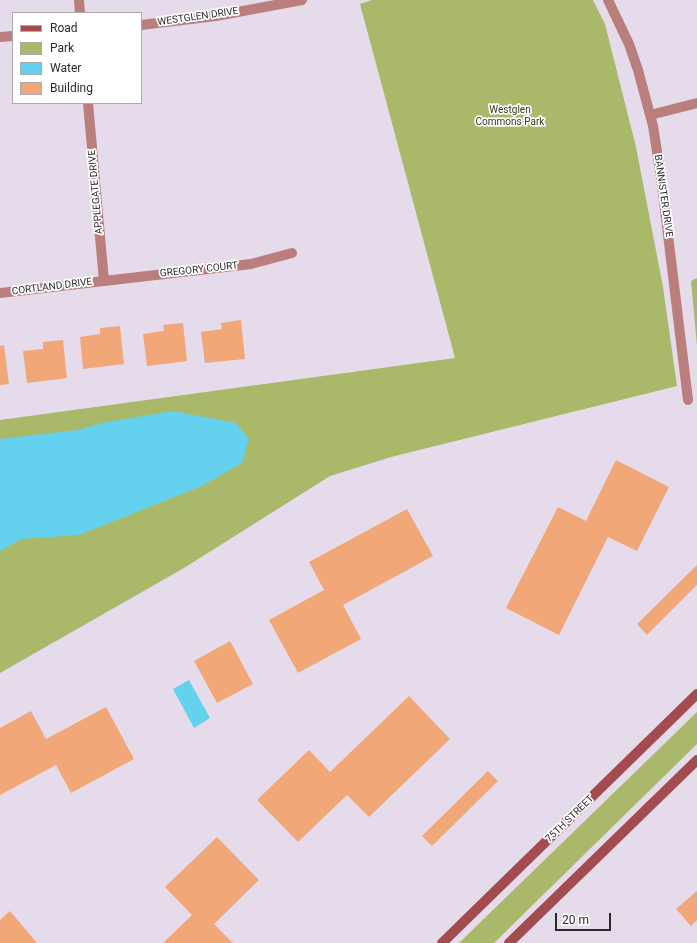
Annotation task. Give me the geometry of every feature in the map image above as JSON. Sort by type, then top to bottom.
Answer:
[{"type":"main road","name":"75TH STREET","points":[[442,943],[697,694]]},
{"type":"main road","points":[[509,943],[697,760]]},
{"type":"street","points":[[79,0],[80,12]]},
{"type":"street","name":"WESTGLEN DRIVE","points":[[142,25],[216,16],[302,0]]},
{"type":"street","name":"BANNISTER DRIVE","points":[[608,0],[629,44],[638,70],[650,115],[661,177],[688,400]]},
{"type":"street","points":[[0,37],[12,36]]},
{"type":"street","points":[[650,115],[697,103]]},
{"type":"street","name":"APPLEGATE DRIVE","points":[[88,104],[104,281]]},
{"type":"street","name":"GREGORY COURT","points":[[104,281],[251,264],[292,253]]},
{"type":"street","name":"CORTLAND DRIVE","points":[[0,293],[104,281]]},
{"type":"green space","name":"Westglen Commons Park","points":[[372,0],[593,0],[605,24],[636,147],[663,287],[677,386],[391,457],[330,476],[184,568],[0,673],[0,420],[455,358],[360,4]]},
{"type":"green space","points":[[697,278],[697,346],[691,281]]},
{"type":"green space","points":[[697,712],[697,744],[494,943],[459,943]]},
{"type":"water","points":[[173,411],[236,423],[249,439],[242,463],[202,486],[79,535],[22,539],[0,551],[0,439],[78,430],[102,423]]},
{"type":"water","points":[[189,680],[210,718],[194,728],[173,689]]},
{"type":"building","points":[[241,320],[245,359],[205,363],[201,332],[222,329],[221,323]]},
{"type":"building","points":[[183,323],[187,361],[147,366],[143,334],[164,331],[163,325]]},
{"type":"building","points":[[120,326],[124,364],[83,369],[80,337],[100,334],[100,328]]},
{"type":"building","points":[[63,340],[67,378],[27,383],[23,351],[43,349],[43,342]]},
{"type":"building","points":[[4,345],[9,384],[0,385],[0,346]]},
{"type":"building","points":[[616,460],[669,487],[637,551],[608,537],[559,635],[506,608],[558,507],[586,521]]},
{"type":"building","points":[[407,509],[433,556],[343,605],[361,639],[298,673],[269,620],[324,590],[309,562]]},
{"type":"building","points":[[697,565],[697,585],[647,635],[637,624]]},
{"type":"building","points":[[230,641],[253,684],[217,703],[194,661]]},
{"type":"building","points":[[409,696],[450,739],[369,817],[347,795],[298,842],[257,800],[309,750],[330,772]]},
{"type":"building","points":[[106,707],[134,759],[71,793],[56,765],[0,795],[0,728],[31,711],[46,739]]},
{"type":"building","points":[[488,771],[498,781],[432,846],[422,836]]},
{"type":"building","points":[[217,837],[259,880],[214,924],[233,943],[163,943],[192,915],[165,887]]},
{"type":"building","points":[[697,891],[697,920],[691,926],[676,909]]},
{"type":"building","points":[[10,911],[37,943],[0,943],[0,920]]}]
